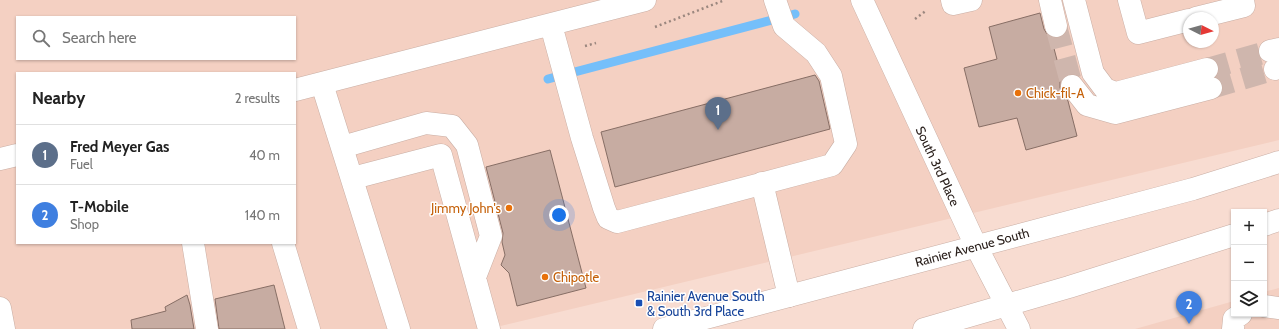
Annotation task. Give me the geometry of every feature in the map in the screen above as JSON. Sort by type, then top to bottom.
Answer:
[{"type":"main road","points":[[296,90],[645,0]]},
{"type":"main road","points":[[550,25],[582,138],[608,218],[617,222],[832,164],[846,144],[831,76],[816,54],[784,26],[775,0]]},
{"type":"main road","name":"South 3rd Place","points":[[862,0],[976,246],[1019,329]]},
{"type":"main road","points":[[952,0],[953,4],[971,0]]},
{"type":"main road","points":[[1050,0],[1056,26]]},
{"type":"main road","points":[[1072,86],[1087,105],[1115,114],[1209,79],[1116,93],[1105,89],[1093,73],[1074,0]]},
{"type":"main road","points":[[1129,0],[1138,33],[1183,22]]},
{"type":"main road","points":[[1219,12],[1244,6],[1243,0]]},
{"type":"main road","points":[[322,84],[353,178],[399,329]]},
{"type":"main road","points":[[342,147],[426,123],[452,126],[467,145],[491,236],[475,277]]},
{"type":"main road","points":[[0,159],[16,155]]},
{"type":"main road","points":[[353,178],[441,155],[489,329]]},
{"type":"main road","name":"Rainier Avenue South","points":[[664,329],[1193,189],[1279,162]]},
{"type":"main road","points":[[762,183],[789,296]]},
{"type":"main road","points":[[1267,224],[1279,220]]},
{"type":"main road","points":[[924,329],[1006,306],[1231,236]]},
{"type":"main road","points":[[193,244],[204,321],[207,329]]},
{"type":"main road","points":[[283,244],[308,329]]},
{"type":"main road","points":[[1267,306],[1279,308]]},
{"type":"main road","points":[[0,308],[4,329]]},
{"type":"main road","points":[[1233,329],[1234,319],[1237,317]]},
{"type":"path","points":[[915,19],[920,15]]},
{"type":"shaded area","points":[[0,0],[1279,0],[1279,140],[488,329],[0,329]]},
{"type":"shaded area","points":[[1279,288],[1279,329],[1135,329],[1231,302],[1231,317],[1267,317],[1267,291]]},
{"type":"building","name":"Chick-fil-A","points":[[1040,13],[1044,29],[1051,37],[1062,79],[1060,82],[1060,88],[1068,101],[1077,136],[1026,150],[1017,118],[979,127],[964,68],[997,59],[989,27]]},
{"type":"building","points":[[815,75],[819,81],[830,129],[615,187],[601,132]]},
{"type":"building","points":[[550,150],[586,288],[517,306],[509,273],[501,265],[505,255],[502,242],[503,233],[486,167]]},
{"type":"building","points":[[274,285],[285,329],[219,329],[215,299]]},
{"type":"building","points":[[187,295],[194,329],[132,329],[131,320],[166,311],[165,307]]},
{"type":"waterway","points":[[548,79],[795,14]]},
{"type":"tunnel","points":[[1056,26],[1072,86]]},
{"type":"tunnel","points":[[1207,69],[1270,51]]},
{"type":"tunnel","points":[[1211,88],[1275,69]]},
{"type":"place","name":"Chick-fil-A","points":[[1018,93]]},
{"type":"place","name":"Fred Meyer Gas","points":[[718,130]]},
{"type":"place","name":"Jimmy John's","points":[[509,208]]},
{"type":"place","name":"Chipotle","points":[[545,277]]},
{"type":"place","name":"Rainier Avenue South & South 3rd Place","points":[[639,303]]},
{"type":"place","name":"T-Mobile","points":[[1189,324]]}]
